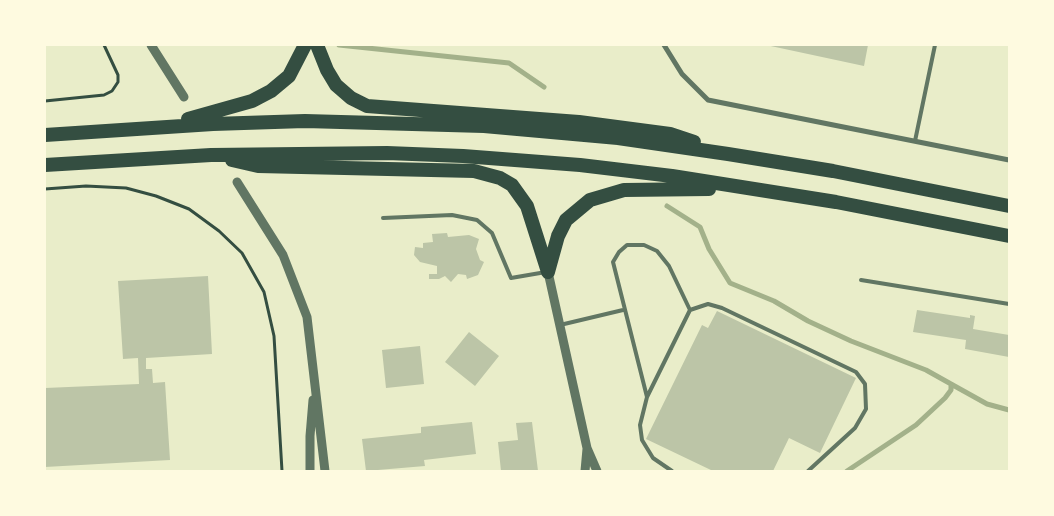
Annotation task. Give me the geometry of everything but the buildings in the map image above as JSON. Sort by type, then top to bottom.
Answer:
[{"type":"highway","points":[[159,127],[252,101],[271,91],[289,76],[305,45]]},
{"type":"highway","points":[[317,45],[327,70],[336,85],[351,98],[366,106],[579,122],[670,134],[728,154]]},
{"type":"highway","points":[[45,135],[305,120],[484,126],[618,138],[728,154],[880,179],[1009,206]]},
{"type":"highway","points":[[45,166],[211,155],[387,153],[464,156],[580,165],[753,189],[920,217],[1009,236]]},
{"type":"highway","points":[[211,155],[258,166],[474,171],[500,178],[512,185],[527,206],[548,272]]},
{"type":"highway","points":[[548,272],[558,236],[566,220],[590,200],[604,194],[624,190],[753,189]]},
{"type":"street","points":[[151,45],[184,97]]},
{"type":"street","points":[[664,45],[682,74],[708,100],[1009,160]]},
{"type":"street","points":[[237,182],[283,256],[293,277],[307,317],[325,471]]},
{"type":"street","points":[[548,272],[587,448],[598,471]]},
{"type":"street","points":[[310,471],[310,436],[315,384]]},
{"type":"street","points":[[585,471],[587,448]]},
{"type":"lane","points":[[915,141],[935,45]]},
{"type":"lane","points":[[382,218],[452,215],[477,220],[492,233],[511,278],[548,272]]},
{"type":"lane","points":[[647,397],[623,310],[613,262],[627,245],[644,246],[657,251],[669,266],[690,310]]},
{"type":"lane","points":[[861,280],[1009,304]]},
{"type":"lane","points":[[672,471],[654,458],[642,440],[640,426],[647,397],[690,310],[708,304],[722,308],[856,372],[865,384],[866,409],[855,428],[808,471]]},
{"type":"lane","points":[[560,325],[623,310]]},
{"type":"path","points":[[45,101],[104,95],[112,92],[118,82],[118,76],[104,45]]},
{"type":"path","points":[[45,189],[86,186],[126,188],[156,196],[189,210],[219,231],[242,254],[264,292],[274,336],[282,471]]},
{"type":"waterway","points":[[339,45],[509,63],[544,87]]},
{"type":"waterway","points":[[667,206],[700,227],[709,249],[730,283],[774,301],[808,321],[851,341],[926,370],[951,384],[951,390],[945,398],[916,425],[847,471]]},
{"type":"waterway","points":[[951,384],[987,404],[1009,410]]}]
